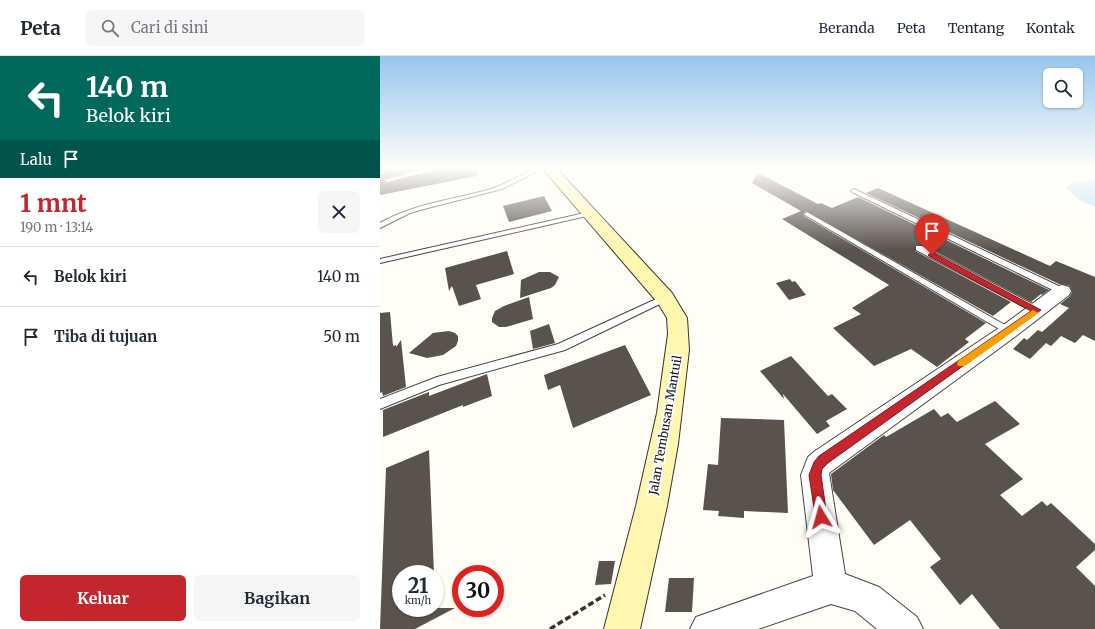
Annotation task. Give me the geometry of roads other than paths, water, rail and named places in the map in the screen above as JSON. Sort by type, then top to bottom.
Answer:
[{"type":"street","name":"Jalan Tembusan Mantuil","points":[[572,196],[665,298],[677,317],[679,338],[672,398],[663,447],[622,629]]},
{"type":"street","points":[[831,587],[815,475],[818,466],[824,460],[1009,331],[1062,291]]},
{"type":"street","points":[[722,627],[831,587],[850,592],[866,599],[905,629]]},
{"type":"lane","points":[[380,226],[406,211],[432,203],[466,196]]},
{"type":"lane","points":[[864,196],[1062,291]]},
{"type":"lane","points":[[380,261],[589,214]]},
{"type":"lane","points":[[807,214],[1009,331]]},
{"type":"lane","points":[[919,248],[1037,310]]},
{"type":"lane","points":[[380,404],[437,381],[561,347],[665,298]]},
{"type":"waterway","points":[[1089,196],[1095,200]]}]
